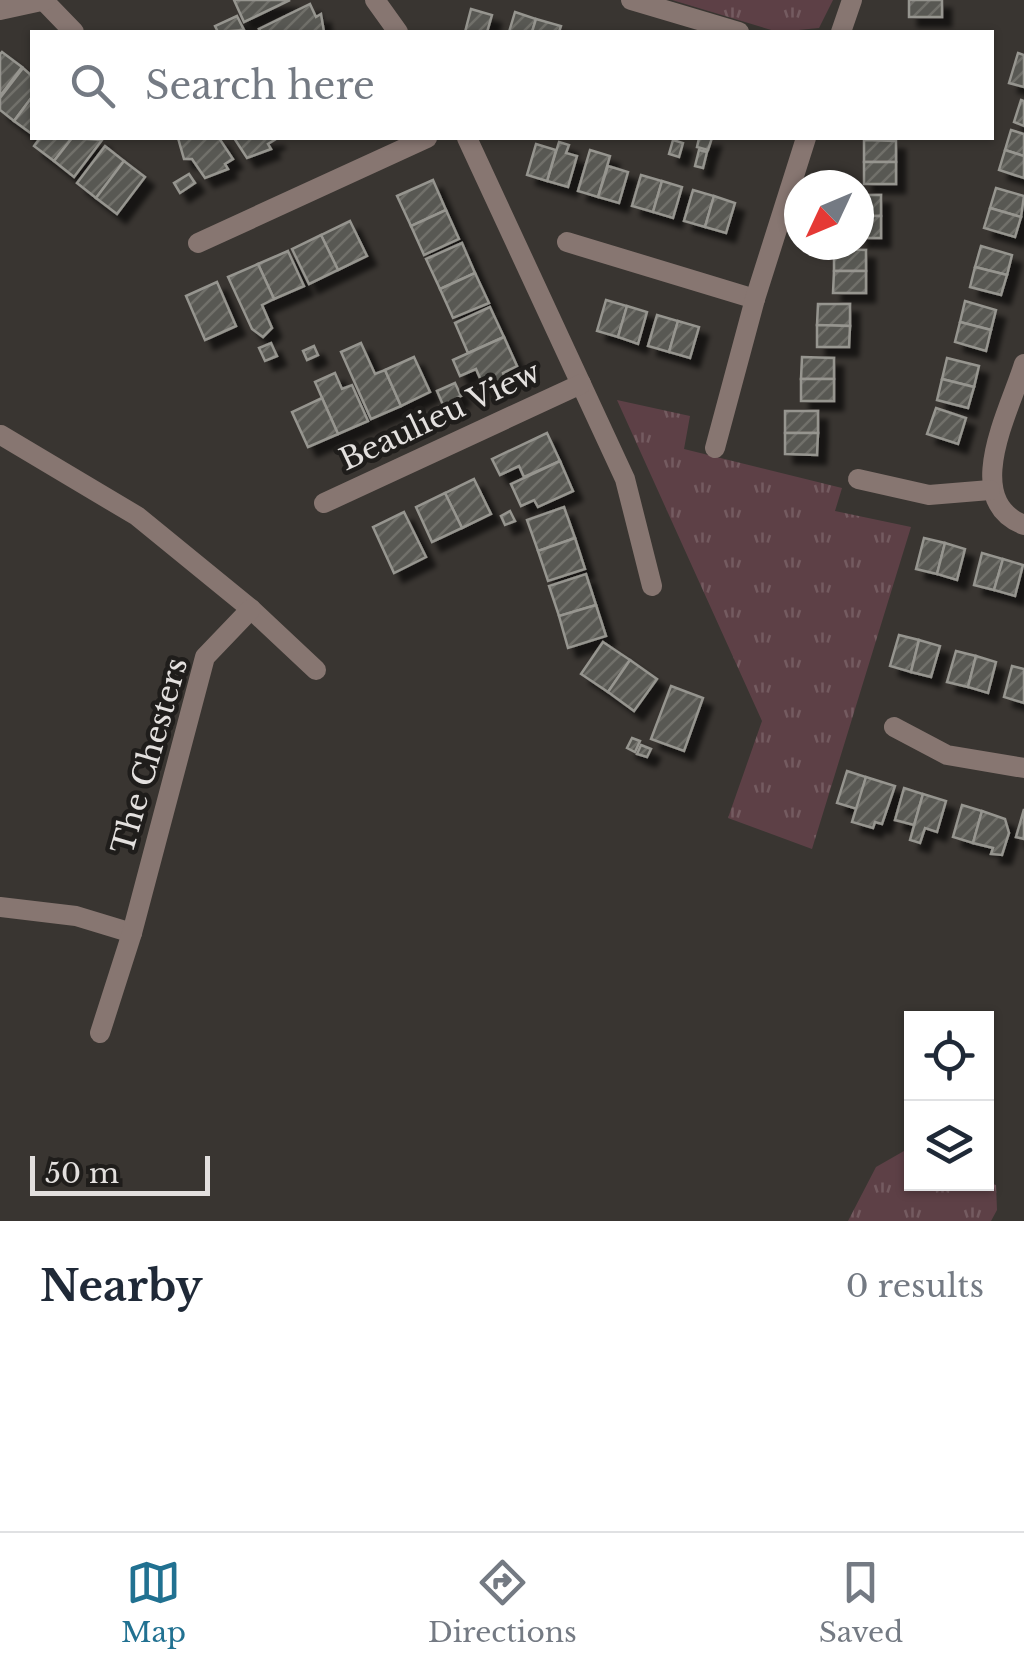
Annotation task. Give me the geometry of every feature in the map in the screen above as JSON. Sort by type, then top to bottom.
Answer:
[{"type":"street","points":[[375,0],[397,30]]},
{"type":"street","points":[[631,0],[732,30]]},
{"type":"street","points":[[841,30],[852,0]]},
{"type":"street","points":[[0,10],[46,2],[72,30]]},
{"type":"street","points":[[198,243],[423,140]]},
{"type":"street","name":"Beaulieu View","points":[[468,140],[625,479],[652,586]]},
{"type":"street","points":[[716,448],[754,299],[805,140]]},
{"type":"street","points":[[567,242],[754,299]]},
{"type":"street","points":[[1024,364],[992,469],[990,490],[1000,509],[1024,526]]},
{"type":"street","name":"Beaulieu View","points":[[324,503],[581,384]]},
{"type":"street","points":[[0,435],[137,516],[251,609],[316,670]]},
{"type":"street","points":[[858,480],[929,496],[990,490]]},
{"type":"street","name":"The Chesters","points":[[100,1033],[132,933],[205,657],[251,609]]},
{"type":"street","points":[[894,727],[946,755],[1024,768]]},
{"type":"street","points":[[0,906],[76,916],[132,933]]},
{"type":"green space","points":[[672,0],[833,0],[819,28],[771,30]]},
{"type":"green space","points":[[617,400],[690,416],[684,449],[842,488],[835,511],[911,527],[812,849],[728,818],[762,721]]},
{"type":"green space","points":[[904,1151],[904,1191],[994,1191],[994,1184],[997,1210],[991,1221],[848,1221],[876,1167]]},
{"type":"building","points":[[234,0],[290,0],[244,22]]},
{"type":"building","points":[[909,0],[942,0],[942,17],[909,17]]},
{"type":"building","points":[[310,4],[316,17],[321,14],[324,30],[260,30]]},
{"type":"building","points":[[471,9],[492,15],[488,30],[466,30]]},
{"type":"building","points":[[515,12],[536,19],[533,30],[510,30]]},
{"type":"building","points":[[237,16],[244,30],[217,30],[215,26]]},
{"type":"building","points":[[536,19],[561,26],[560,30],[533,30]]},
{"type":"building","points":[[1018,53],[1024,55],[1024,87],[1009,83]]},
{"type":"building","points":[[0,54],[22,67],[0,96]]},
{"type":"building","points":[[23,68],[30,74],[30,100],[14,121],[0,110],[0,98]]},
{"type":"building","points":[[30,100],[30,133],[14,121]]},
{"type":"building","points":[[1021,100],[1024,101],[1024,126],[1014,122]]},
{"type":"building","points":[[1011,130],[1024,134],[1024,156],[1005,150]]},
{"type":"building","points":[[38,140],[70,140],[54,161],[34,146]]},
{"type":"building","points":[[70,140],[102,140],[74,177],[54,161]]},
{"type":"building","points":[[179,140],[220,140],[233,159],[225,164],[228,169],[205,178],[192,159],[184,159]]},
{"type":"building","points":[[235,140],[274,140],[268,144],[271,149],[247,158]]},
{"type":"building","points":[[673,140],[683,143],[679,157],[669,154]]},
{"type":"building","points":[[699,140],[711,140],[708,150],[697,147]]},
{"type":"building","points":[[864,140],[896,141],[896,162],[864,162]]},
{"type":"building","points":[[559,142],[569,145],[566,153],[577,156],[568,187],[547,181]]},
{"type":"building","points":[[536,144],[556,150],[547,181],[527,175]]},
{"type":"building","points":[[105,146],[124,161],[96,198],[77,183]]},
{"type":"building","points":[[590,150],[610,156],[598,197],[578,191]]},
{"type":"building","points":[[699,150],[707,152],[703,168],[695,166]]},
{"type":"building","points":[[1005,150],[1024,156],[1024,178],[999,170]]},
{"type":"building","points":[[124,161],[145,177],[117,214],[96,198]]},
{"type":"building","points":[[864,162],[896,162],[896,184],[874,184],[874,170],[864,170]]},
{"type":"building","points":[[608,166],[628,172],[619,203],[598,197]]},
{"type":"building","points":[[189,174],[195,183],[180,193],[174,183]]},
{"type":"building","points":[[641,175],[662,181],[653,212],[632,206]]},
{"type":"building","points":[[433,180],[446,210],[411,226],[397,196]]},
{"type":"building","points":[[662,181],[682,187],[673,218],[653,212]]},
{"type":"building","points":[[996,188],[1024,196],[1021,217],[990,208]]},
{"type":"building","points":[[693,190],[714,196],[705,227],[684,221]]},
{"type":"building","points":[[874,195],[881,195],[881,216],[874,216]]},
{"type":"building","points":[[714,196],[735,203],[726,233],[705,227]]},
{"type":"building","points":[[990,208],[1021,217],[1015,237],[984,228]]},
{"type":"building","points":[[446,210],[459,239],[424,255],[411,226]]},
{"type":"building","points":[[874,216],[881,216],[881,238],[874,238]]},
{"type":"building","points":[[350,221],[367,256],[338,270],[321,235]]},
{"type":"building","points":[[321,235],[338,270],[309,284],[292,249]]},
{"type":"building","points":[[462,243],[475,273],[440,289],[426,259]]},
{"type":"building","points":[[981,246],[1012,255],[1007,275],[975,267]]},
{"type":"building","points":[[288,251],[304,286],[274,299],[258,264]]},
{"type":"building","points":[[834,260],[866,260],[866,271],[834,271]]},
{"type":"building","points":[[258,264],[274,299],[262,305],[272,328],[263,337],[252,329],[228,277]]},
{"type":"building","points":[[975,267],[1007,275],[1001,295],[970,287]]},
{"type":"building","points":[[834,271],[866,271],[866,293],[833,293]]},
{"type":"building","points":[[475,273],[489,303],[453,318],[440,289]]},
{"type":"building","points":[[217,282],[236,326],[205,340],[186,296]]},
{"type":"building","points":[[606,300],[627,306],[618,337],[597,331]]},
{"type":"building","points":[[965,301],[996,310],[991,330],[960,322]]},
{"type":"building","points":[[818,304],[850,304],[850,326],[817,325]]},
{"type":"building","points":[[627,306],[647,312],[638,344],[618,337]]},
{"type":"building","points":[[490,307],[504,337],[468,353],[455,323]]},
{"type":"building","points":[[657,315],[678,321],[669,352],[648,346]]},
{"type":"building","points":[[678,321],[699,327],[690,358],[669,352]]},
{"type":"building","points":[[960,322],[991,330],[986,351],[955,342]]},
{"type":"building","points":[[817,325],[850,326],[849,347],[817,347]]},
{"type":"building","points":[[504,337],[517,366],[503,373],[507,383],[486,392],[476,369],[460,376],[453,360]]},
{"type":"building","points":[[271,343],[277,356],[265,361],[259,348]]},
{"type":"building","points":[[361,343],[375,374],[385,370],[401,406],[371,419],[341,352]]},
{"type":"building","points":[[314,346],[318,355],[307,360],[303,351]]},
{"type":"building","points":[[414,357],[430,392],[401,406],[385,370]]},
{"type":"building","points":[[802,357],[834,358],[834,379],[801,379]]},
{"type":"building","points":[[947,358],[979,366],[974,387],[942,379]]},
{"type":"building","points":[[335,373],[342,389],[352,385],[368,421],[338,434],[315,382]]},
{"type":"building","points":[[801,379],[834,379],[834,401],[801,401]]},
{"type":"building","points":[[942,379],[974,387],[968,408],[937,400]]},
{"type":"building","points":[[455,383],[461,396],[443,405],[437,391]]},
{"type":"building","points":[[322,398],[338,434],[308,447],[292,412]]},
{"type":"building","points":[[936,408],[966,418],[958,444],[927,434]]},
{"type":"building","points":[[785,411],[818,411],[818,433],[785,433]]},
{"type":"building","points":[[547,433],[560,461],[524,477],[519,466],[500,475],[492,459]]},
{"type":"building","points":[[785,433],[818,433],[817,455],[785,454]]},
{"type":"building","points":[[560,461],[573,491],[538,507],[534,500],[521,506],[511,484]]},
{"type":"building","points":[[474,479],[491,514],[462,528],[445,493]]},
{"type":"building","points":[[445,493],[462,528],[432,542],[416,507]]},
{"type":"building","points":[[564,507],[575,538],[538,551],[527,520]]},
{"type":"building","points":[[510,511],[515,521],[505,525],[501,516]]},
{"type":"building","points":[[404,512],[426,557],[394,573],[373,527]]},
{"type":"building","points":[[575,538],[585,569],[548,581],[538,551]]},
{"type":"building","points":[[924,538],[945,543],[937,574],[916,569]]},
{"type":"building","points":[[945,543],[965,549],[957,580],[937,574]]},
{"type":"building","points":[[982,553],[1003,559],[994,590],[974,585]]},
{"type":"building","points":[[1003,559],[1023,565],[1015,596],[994,590]]},
{"type":"building","points":[[586,574],[596,605],[559,616],[549,586]]},
{"type":"building","points":[[596,605],[606,636],[568,648],[559,616]]},
{"type":"building","points":[[899,635],[919,640],[911,672],[890,666]]},
{"type":"building","points":[[919,640],[940,646],[931,677],[911,672]]},
{"type":"building","points":[[603,642],[630,660],[608,692],[581,674]]},
{"type":"building","points":[[956,651],[976,656],[968,687],[947,682]]},
{"type":"building","points":[[976,656],[996,662],[988,693],[968,687]]},
{"type":"building","points":[[630,660],[657,679],[634,711],[608,692]]},
{"type":"building","points":[[1012,666],[1024,669],[1024,703],[1004,697]]},
{"type":"building","points":[[671,686],[703,698],[684,751],[651,739]]},
{"type":"building","points":[[632,738],[640,741],[635,752],[627,748]]},
{"type":"building","points":[[641,745],[651,749],[647,757],[637,754]]},
{"type":"building","points":[[847,771],[866,777],[857,809],[837,803]]},
{"type":"building","points":[[866,777],[895,786],[882,824],[875,822],[873,828],[852,822]]},
{"type":"building","points":[[904,788],[923,794],[914,825],[895,820]]},
{"type":"building","points":[[923,794],[946,801],[937,832],[925,828],[920,843],[910,840]]},
{"type":"building","points":[[962,805],[982,811],[973,843],[953,837]]},
{"type":"building","points":[[1024,809],[1024,839],[1016,837]]},
{"type":"building","points":[[982,811],[1005,819],[1009,833],[1002,855],[991,854],[993,848],[973,843]]}]
